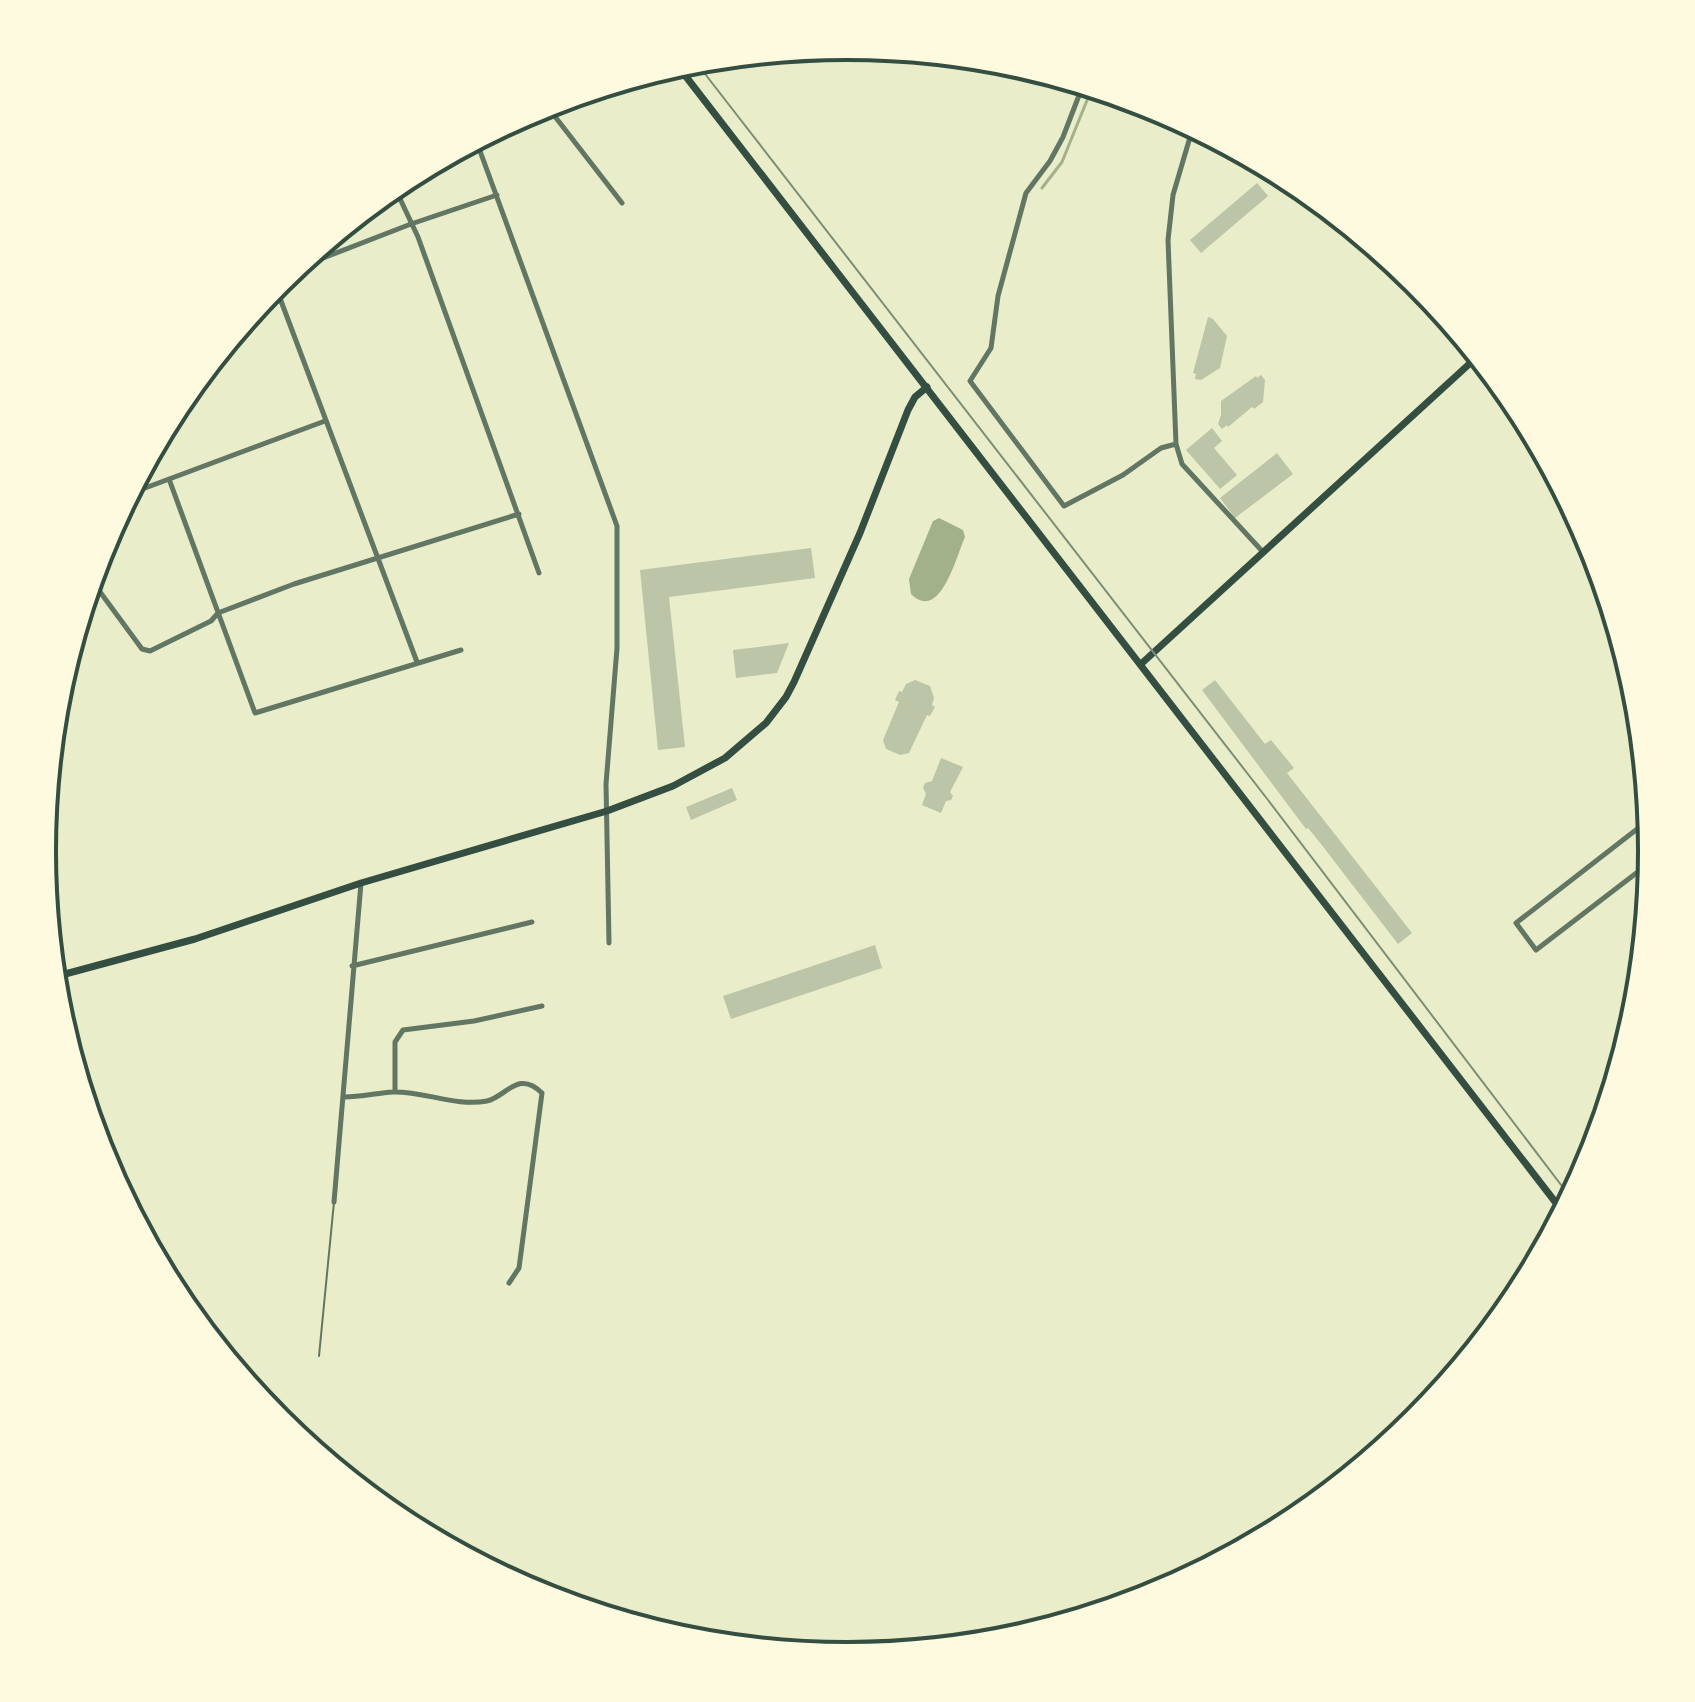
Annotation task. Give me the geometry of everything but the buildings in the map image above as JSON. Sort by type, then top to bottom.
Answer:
[{"type":"main road","points":[[686,77],[1556,1203]]},
{"type":"main road","points":[[1141,664],[1470,363]]},
{"type":"main road","points":[[66,974],[195,939],[361,883],[607,811],[673,786],[725,758],[757,731],[786,697],[850,557],[908,410],[915,397],[927,387]]},
{"type":"street","points":[[1079,95],[1063,137],[1026,193],[998,296],[991,348],[970,381],[1064,506],[1123,475],[1161,448],[1176,444]]},
{"type":"street","points":[[555,116],[622,203]]},
{"type":"street","points":[[1190,137],[1173,195],[1168,240],[1176,444],[1182,464],[1263,552]]},
{"type":"street","points":[[480,150],[617,526],[617,648],[606,784],[609,943]]},
{"type":"street","points":[[324,257],[497,195]]},
{"type":"street","points":[[400,199],[418,237],[539,573]]},
{"type":"street","points":[[280,299],[417,662]]},
{"type":"street","points":[[145,488],[325,421]]},
{"type":"street","points":[[169,479],[255,713],[461,650]]},
{"type":"street","points":[[100,592],[142,649],[150,651],[211,621],[218,613],[294,584],[519,514]]},
{"type":"street","points":[[1638,828],[1516,923],[1536,950],[1638,872]]},
{"type":"street","points":[[334,1202],[361,883]]},
{"type":"street","points":[[352,966],[532,922]]},
{"type":"street","points":[[395,1092],[395,1042],[403,1030],[474,1021],[542,1006]]},
{"type":"street","points":[[344,1097],[395,1092],[489,1101],[513,1085],[524,1084],[532,1085],[542,1093],[519,1268],[509,1283]]},
{"type":"lane","points":[[319,1356],[334,1202]]},
{"type":"shaded area","points":[[939,518],[963,530],[965,537],[946,584],[930,600],[921,601],[911,594],[909,579],[933,521]]},
{"type":"waterway","points":[[1042,188],[1062,162],[1088,98]]},
{"type":"tram line","points":[[704,73],[1268,800],[1563,1188]]}]
